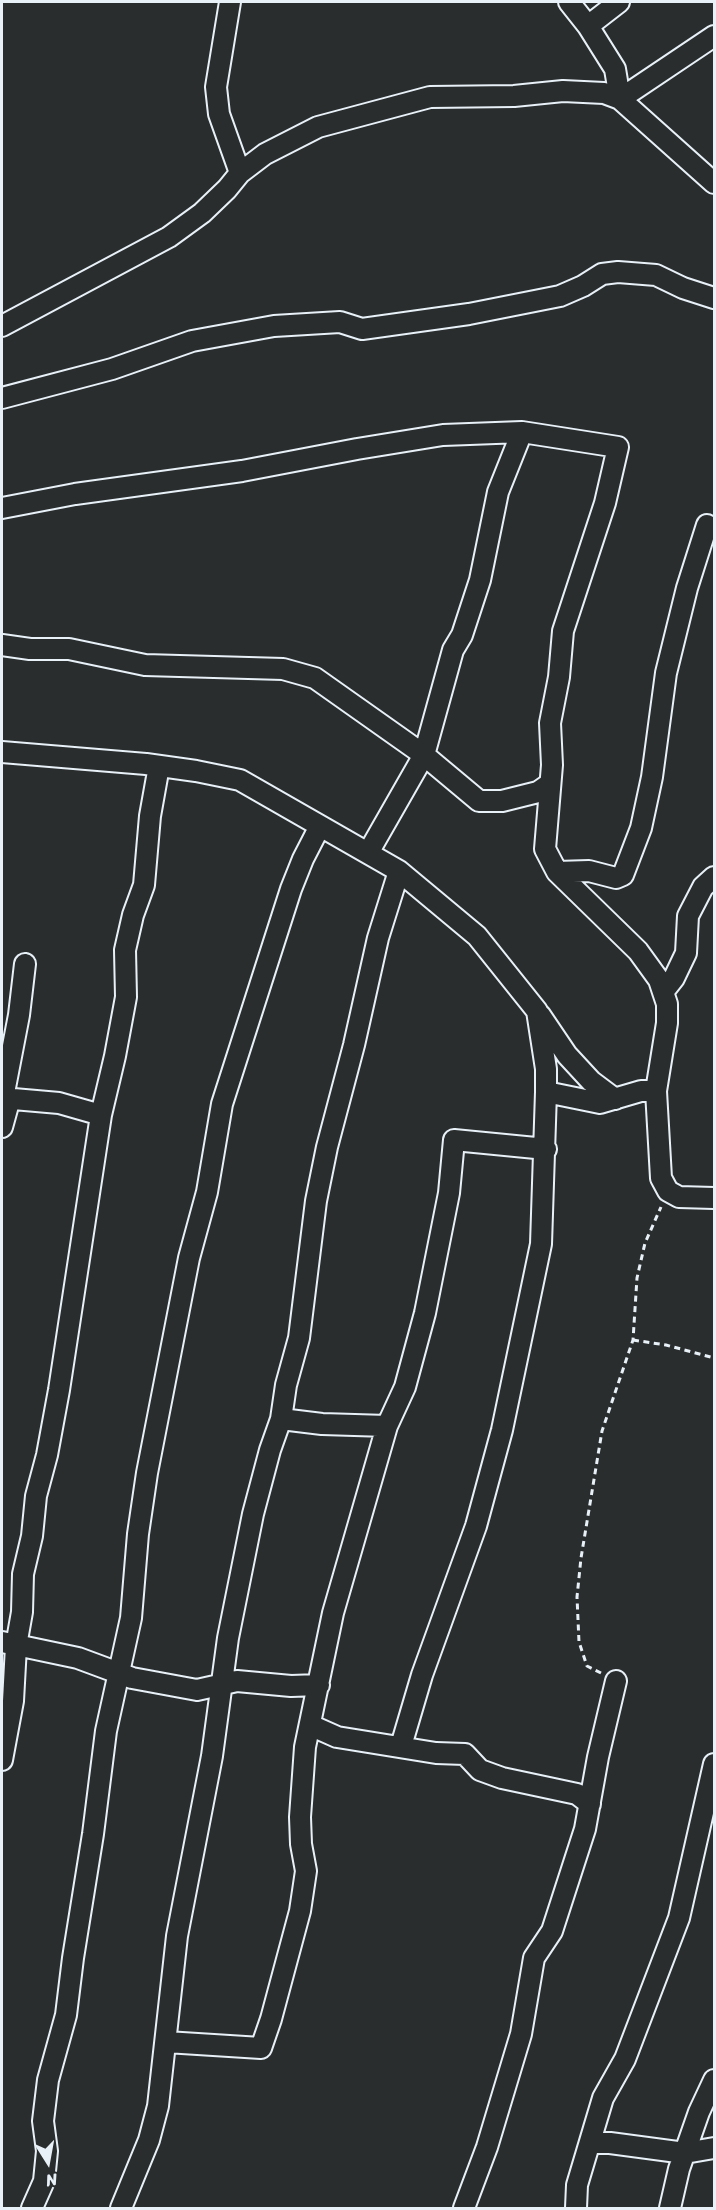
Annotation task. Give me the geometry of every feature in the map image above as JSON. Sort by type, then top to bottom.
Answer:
[{"type":"street","points":[[230,2],[216,87],[219,114],[240,173]]},
{"type":"street","points":[[568,2],[588,26],[615,69],[620,99]]},
{"type":"street","points":[[588,26],[620,2]]},
{"type":"street","points":[[620,99],[714,36]]},
{"type":"street","points":[[2,326],[169,237],[201,213],[227,189],[240,173],[265,154],[318,127],[430,97],[514,96],[563,91],[604,93],[620,99],[714,183]]},
{"type":"street","points":[[2,398],[112,369],[192,341],[274,326],[340,322],[362,329],[469,314],[560,296],[583,286],[602,274],[618,272],[656,275],[683,288],[714,298]]},
{"type":"street","points":[[2,508],[75,494],[242,471],[444,435],[522,432],[618,447],[605,503],[563,631],[559,677],[550,723],[552,765],[548,785],[545,849],[557,872],[638,951],[659,980],[666,1004],[667,1023],[656,1091],[661,1178],[668,1191],[679,1197],[714,1198]]},
{"type":"street","points":[[368,853],[424,755],[453,650],[462,634],[480,580],[498,492],[522,432]]},
{"type":"street","points":[[557,872],[589,871],[616,878],[623,875],[641,828],[652,777],[666,673],[687,588],[707,525]]},
{"type":"street","points":[[2,645],[30,649],[69,649],[145,665],[283,669],[315,678],[424,755],[479,801],[502,801],[538,792],[548,785]]},
{"type":"street","points":[[2,752],[159,766],[240,780],[399,871],[477,936],[537,1011],[567,1055],[591,1080],[615,1099]]},
{"type":"street","points":[[2,1760],[13,1701],[9,1644],[22,1612],[23,1574],[32,1536],[36,1496],[47,1455],[59,1390],[101,1115],[126,997],[125,950],[132,915],[144,885],[150,816],[159,766]]},
{"type":"street","points":[[32,2208],[44,2181],[47,2151],[43,2121],[48,2079],[66,2015],[99,1778],[118,1671],[131,1618],[138,1534],[149,1462],[189,1258],[207,1192],[222,1104],[291,889],[320,826]]},
{"type":"street","points":[[121,2208],[149,2140],[155,2118],[166,2042],[177,1936],[212,1756],[228,1638],[253,1514],[280,1419],[286,1385],[299,1338],[316,1201],[327,1147],[354,1045],[378,938],[399,871]]},
{"type":"street","points":[[663,992],[674,978],[686,953],[688,916],[703,887],[714,877]]},
{"type":"street","points":[[2,1127],[25,964]]},
{"type":"street","points":[[401,1746],[422,1675],[476,1526],[502,1430],[541,1244],[546,1149],[546,1069],[537,1011]]},
{"type":"street","points":[[546,1069],[567,1055]]},
{"type":"street","points":[[546,1092],[600,1103],[641,1091],[656,1091]]},
{"type":"street","points":[[5,1098],[59,1103],[101,1115]]},
{"type":"street","points":[[166,2042],[261,2048],[300,1911],[306,1871],[301,1844],[300,1817],[305,1747],[333,1613],[387,1426],[405,1387],[425,1313],[448,1193],[454,1140],[546,1149]]},
{"type":"street","points":[[280,1419],[322,1424],[387,1426]]},
{"type":"street","points":[[9,1644],[78,1658],[132,1678],[197,1690],[237,1681],[291,1686],[319,1685]]},
{"type":"street","points":[[464,2208],[487,2147],[521,2034],[534,1958],[552,1931],[585,1829],[598,1757],[616,1681]]},
{"type":"street","points":[[310,1725],[337,1737],[436,1753],[465,1754],[480,1770],[502,1778],[577,1794],[590,1804]]},
{"type":"street","points":[[576,2208],[577,2185],[603,2098],[625,2059],[676,1927],[694,1861],[714,1764]]},
{"type":"street","points":[[670,2208],[685,2152],[699,2112],[714,2080]]},
{"type":"street","points":[[590,2143],[610,2143],[685,2152],[714,2148]]},
{"type":"path","points":[[616,1681],[587,1666],[579,1642],[577,1597],[581,1558],[597,1456],[611,1401],[633,1340],[638,1278],[645,1243],[668,1191]]},
{"type":"path","points":[[633,1340],[666,1345],[714,1358]]}]
